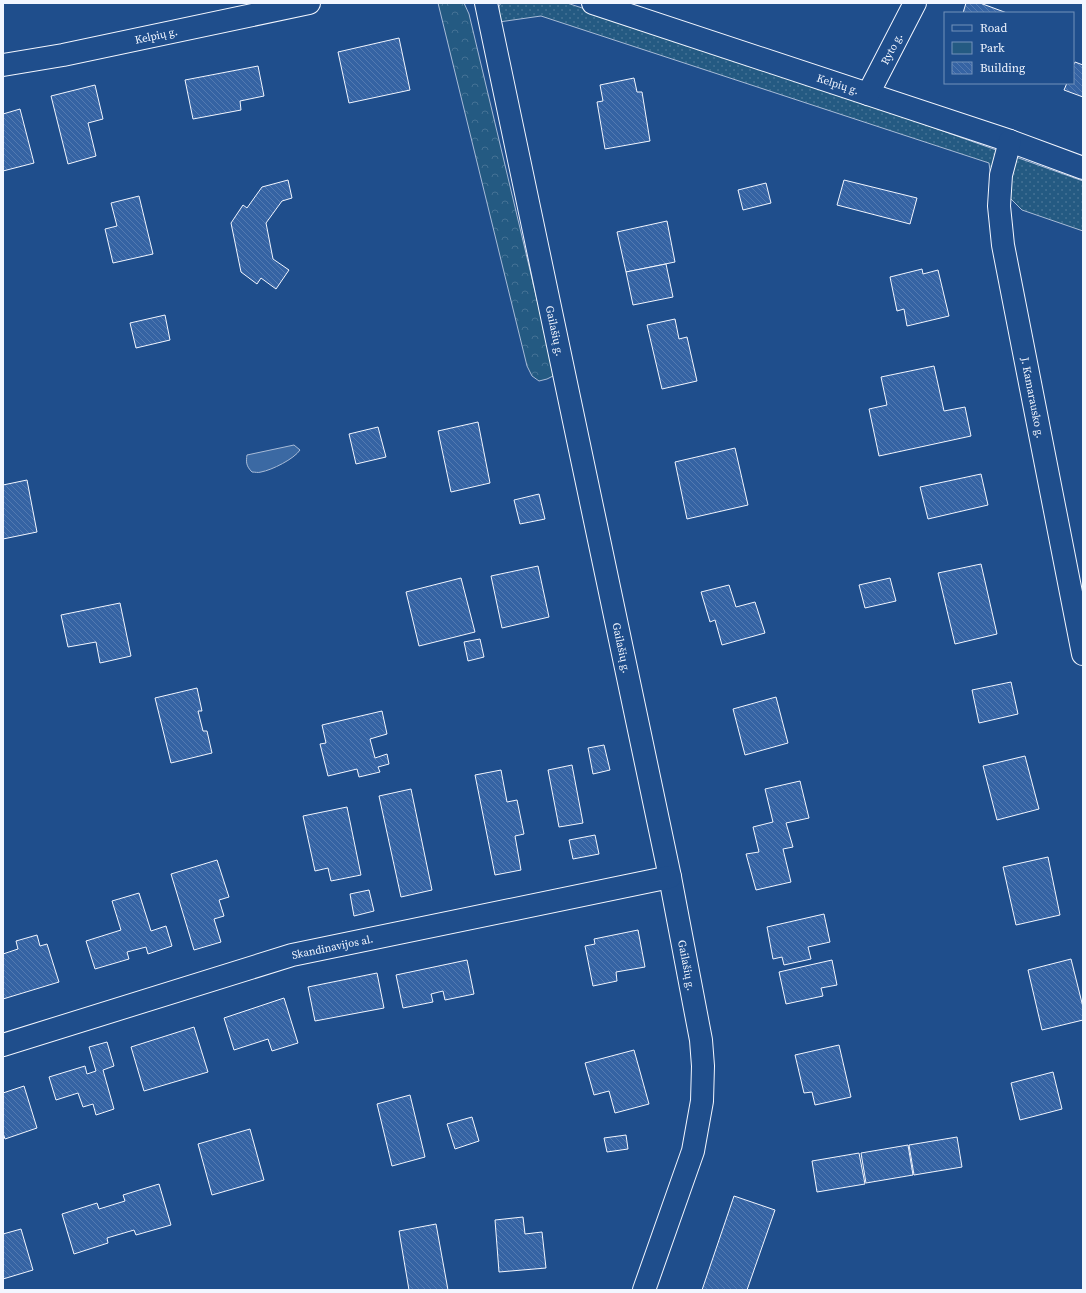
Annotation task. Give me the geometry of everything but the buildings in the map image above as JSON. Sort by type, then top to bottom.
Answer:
[{"type":"street","name":"Kelpių g.","points":[[3,65],[63,55],[309,3]]},
{"type":"street","name":"Gailašių g.","points":[[486,3],[670,877],[701,1040],[703,1066],[702,1101],[693,1151],[644,1290]]},
{"type":"street","name":"Kelpių g.","points":[[593,3],[1010,141],[1083,168]]},
{"type":"street","name":"Ryto g.","points":[[868,94],[915,3]]},
{"type":"street","name":"J. Kamarausko g.","points":[[1010,141],[1001,175],[999,206],[1003,245],[1083,654]]},
{"type":"street","name":"Skandinavijos al.","points":[[3,1045],[292,955],[670,877]]},
{"type":"green space","points":[[438,3],[464,3],[469,14],[555,375],[547,379],[539,381],[532,376],[527,366]]},
{"type":"green space","points":[[501,3],[567,3],[789,76],[1083,181],[1083,231],[1022,210],[991,179],[989,163],[541,16],[499,22],[499,6]]},
{"type":"shaded area","points":[[294,445],[300,450],[293,457],[277,467],[258,472],[252,472],[250,470],[247,462],[247,455]]}]
